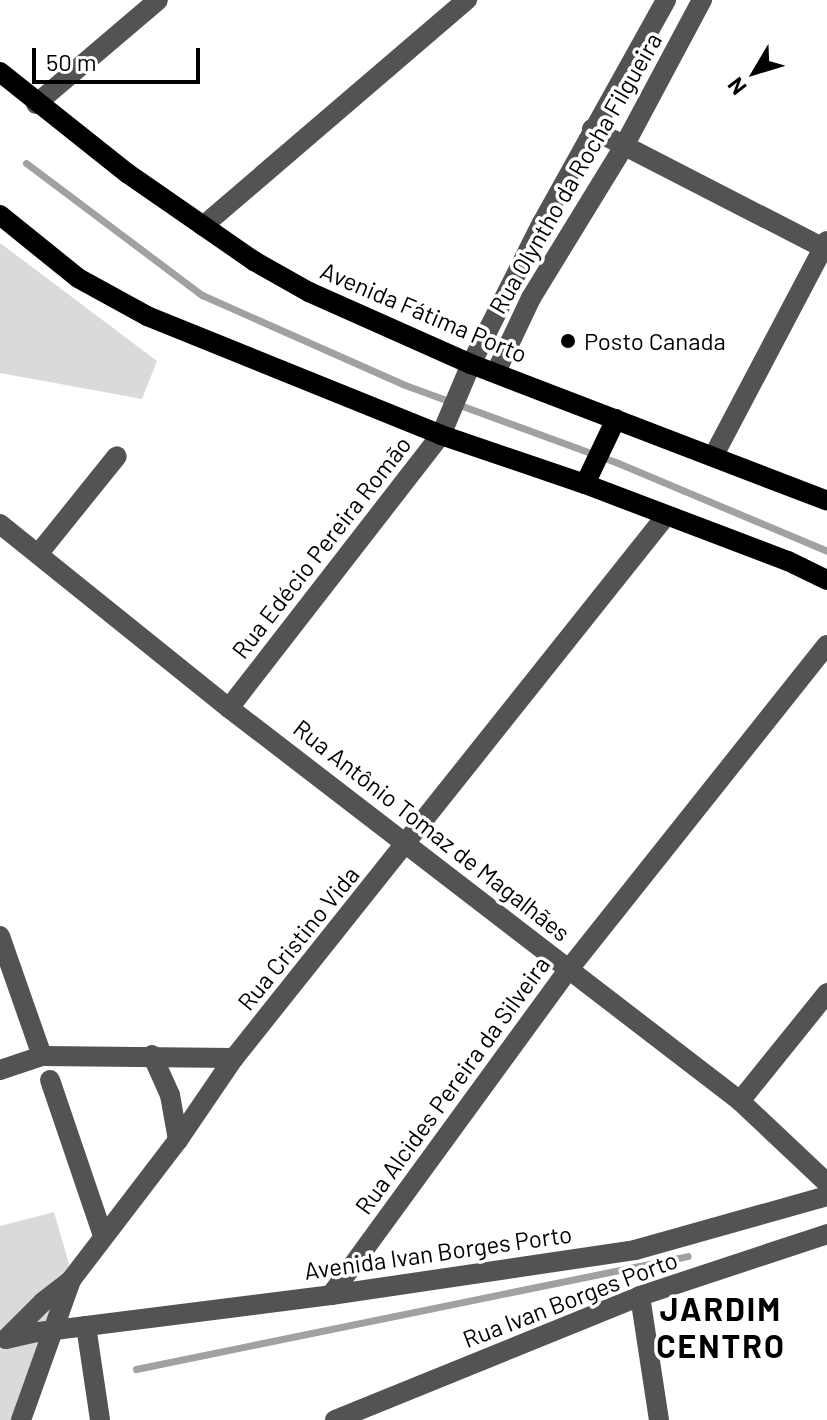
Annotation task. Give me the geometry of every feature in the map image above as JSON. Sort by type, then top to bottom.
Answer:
[{"type":"main road","name":"Avenida Fátima Porto","points":[[0,72],[36,104],[203,226],[309,292],[468,370],[496,372],[612,427],[714,455],[827,501]]},
{"type":"main road","points":[[0,215],[78,278],[147,316],[441,435],[589,476],[665,517],[788,561],[827,580]]},
{"type":"main road","points":[[589,476],[612,427]]},
{"type":"street","points":[[36,104],[158,0]]},
{"type":"street","points":[[203,226],[467,0]]},
{"type":"street","name":"Rua Olyntho da Rocha Filgueira","points":[[449,415],[468,370],[592,129],[666,0]]},
{"type":"street","name":"Rua Olyntho da Rocha Filgueira","points":[[496,372],[531,298],[624,146],[702,0]]},
{"type":"street","points":[[592,129],[826,246],[714,455]]},
{"type":"street","name":"Rua Edécio Pereira Romão","points":[[229,708],[441,435],[449,415]]},
{"type":"street","points":[[39,553],[117,456]]},
{"type":"street","name":"Rua Cristino Vida","points":[[21,1420],[50,1330],[71,1280],[178,1140],[234,1058],[409,843],[665,517]]},
{"type":"street","name":"Rua Antônio Tomaz de Magalhães","points":[[0,524],[229,708],[409,843],[740,1101],[827,1183]]},
{"type":"street","name":"Rua Alcides Pereira da Silveira","points":[[331,1295],[569,969],[827,645]]},
{"type":"street","points":[[0,936],[42,1056]]},
{"type":"street","points":[[740,1101],[827,993]]},
{"type":"street","points":[[152,1055],[169,1091],[178,1140]]},
{"type":"street","points":[[0,1070],[42,1056],[234,1058]]},
{"type":"street","points":[[50,1080],[103,1236]]},
{"type":"street","name":"Avenida Ivan Borges Porto","points":[[3,1345],[50,1330],[331,1295],[635,1250],[827,1196]]},
{"type":"street","name":"Rua Ivan Borges Porto","points":[[335,1420],[640,1296],[827,1234]]},
{"type":"street","points":[[3,1345],[36,1308],[71,1280]]},
{"type":"street","points":[[640,1296],[659,1420]]},
{"type":"street","points":[[86,1326],[100,1420]]},
{"type":"shaded area","points":[[0,243],[157,361],[142,399],[0,373]]},
{"type":"shaded area","points":[[54,1212],[69,1264],[11,1420],[0,1420],[0,1226]]},
{"type":"waterway","points":[[26,163],[202,295],[405,385],[618,463],[827,551]]},
{"type":"waterway","points":[[136,1369],[688,1256]]},
{"type":"place","name":"Posto Canada","points":[[568,341]]},
{"type":"district","name":"JARDIM CENTRO","points":[[721,1328]]}]
